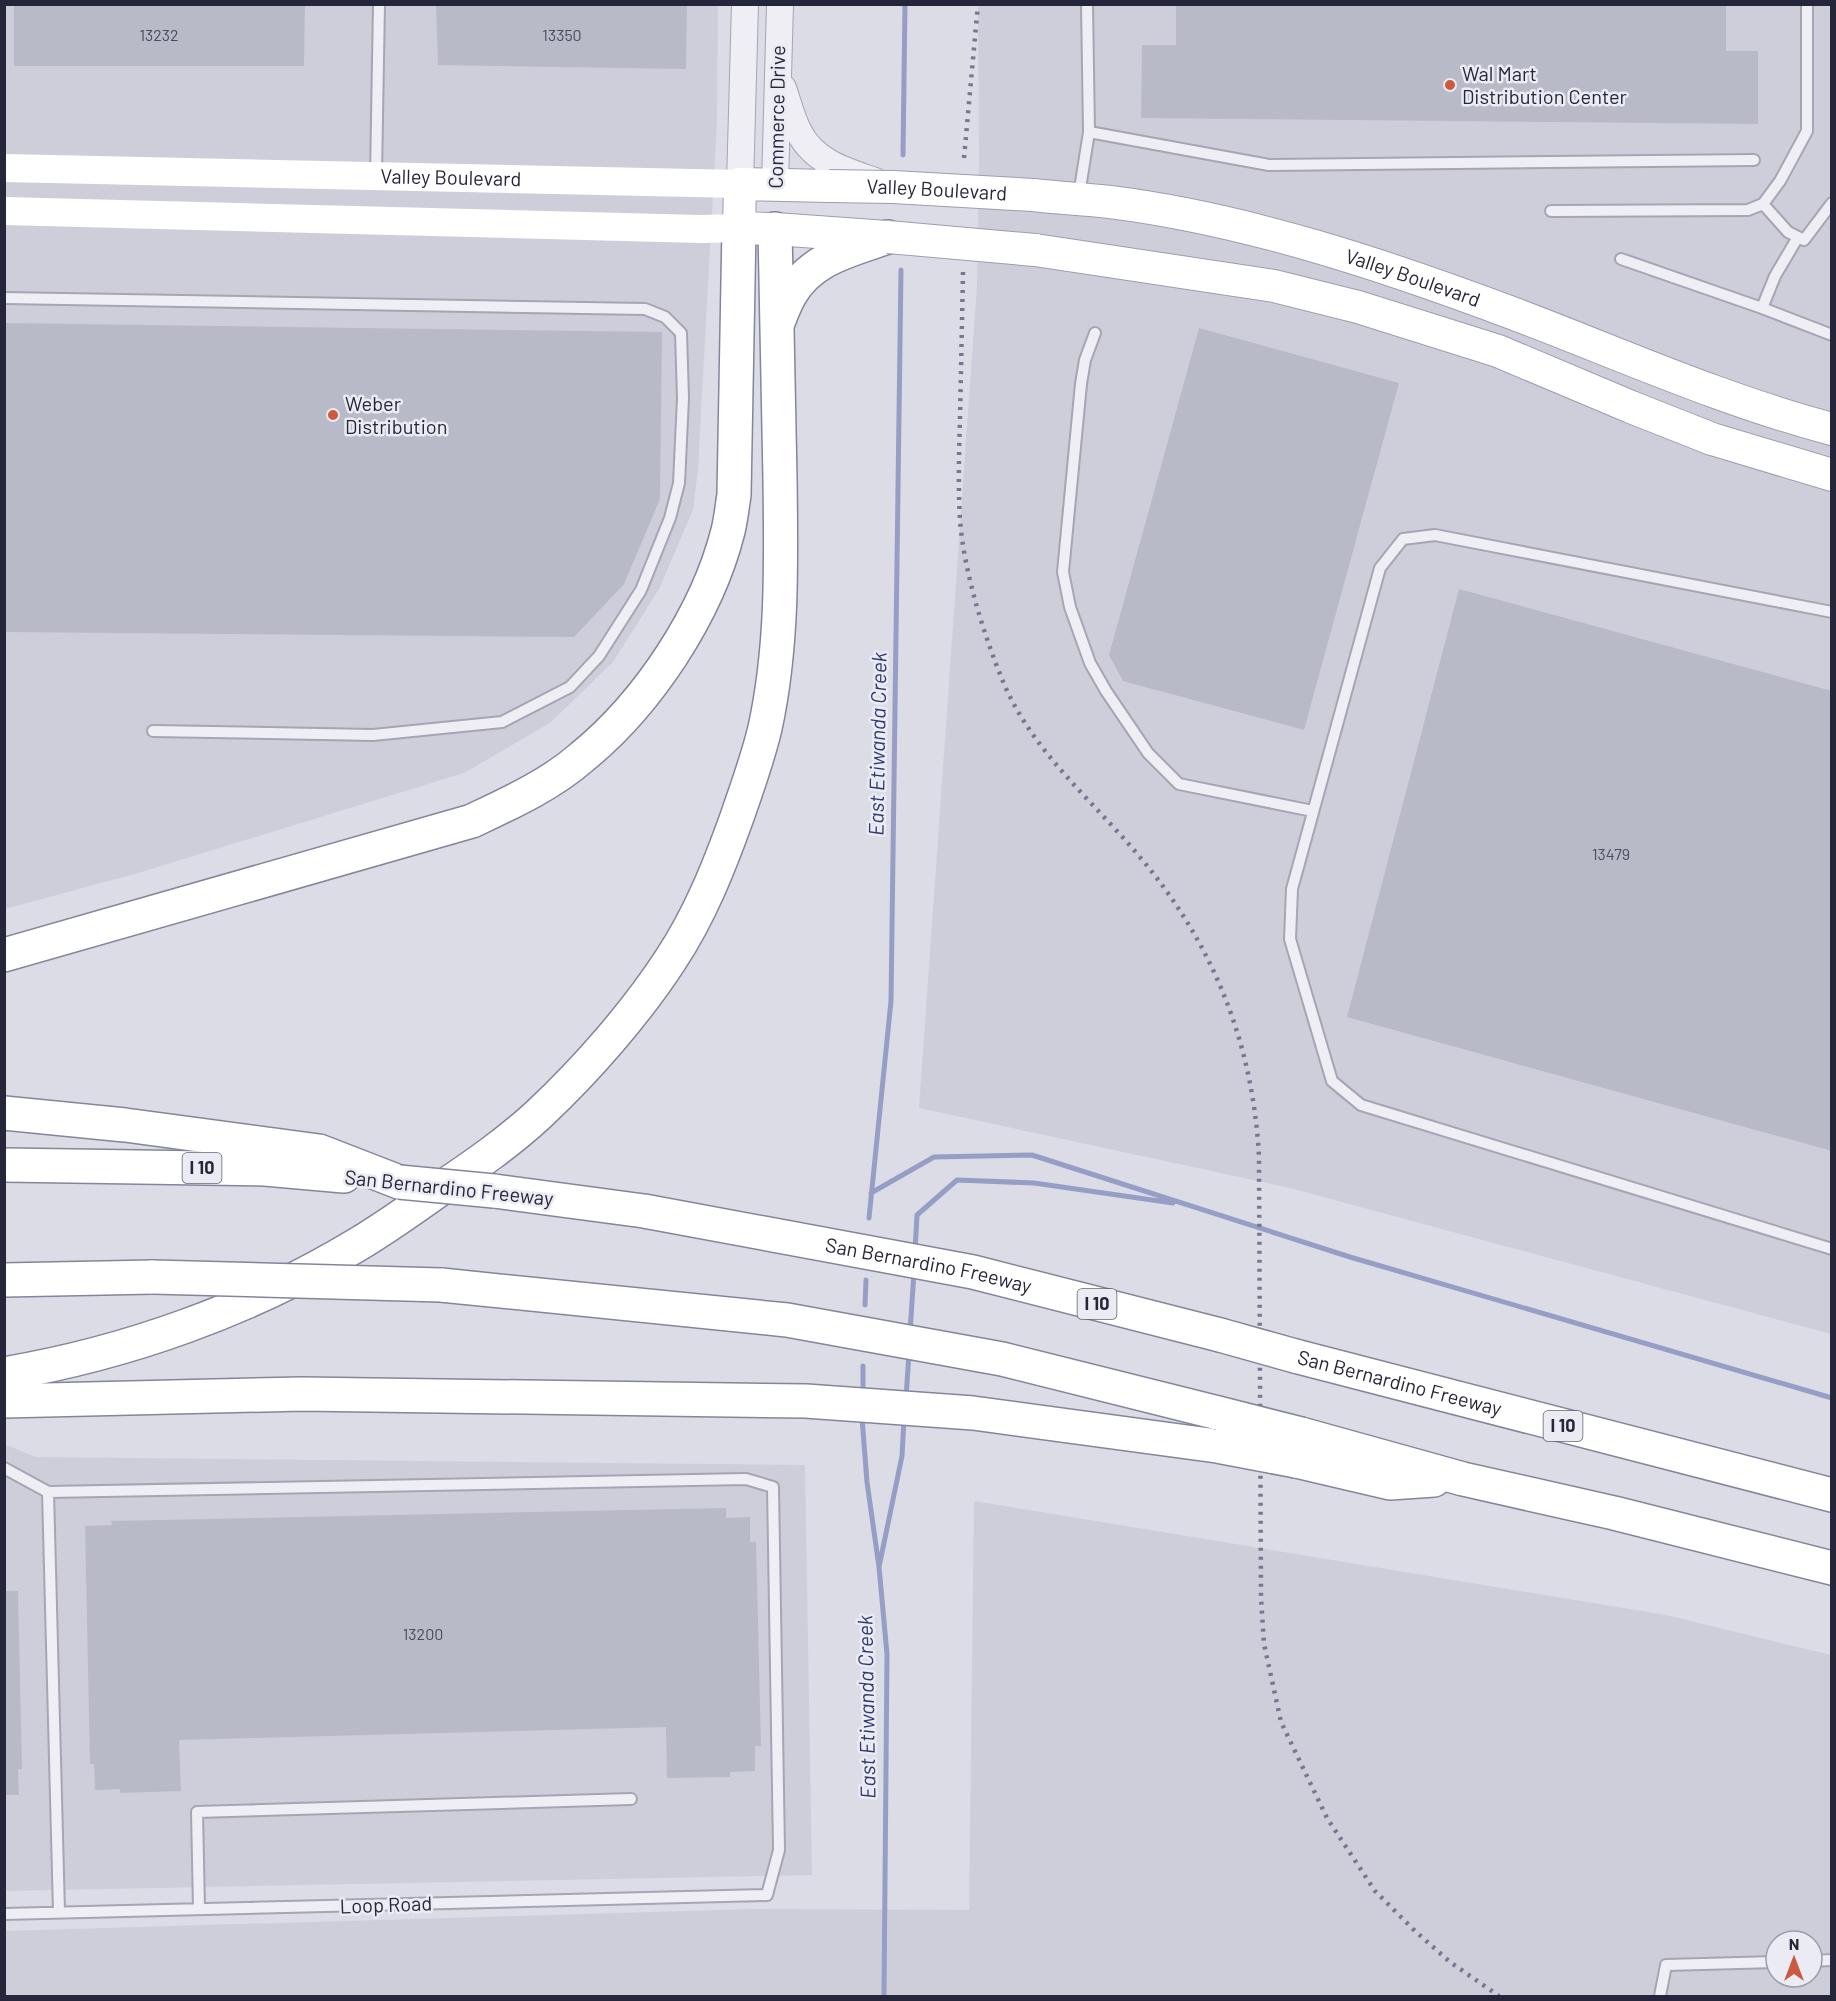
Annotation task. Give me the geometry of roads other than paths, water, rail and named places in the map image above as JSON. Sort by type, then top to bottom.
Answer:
[{"type":"highway","points":[[4,955],[472,820],[526,795],[582,758],[628,712],[663,670],[706,592],[728,531],[734,495],[739,228]]},
{"type":"highway","points":[[4,1374],[80,1358],[174,1330],[220,1313],[308,1272],[355,1246],[486,1157],[539,1114],[614,1035],[671,959],[713,880],[750,780],[767,718],[777,651],[781,594],[775,228]]},
{"type":"highway","points":[[778,322],[790,294],[828,246],[888,237]]},
{"type":"highway","points":[[4,1113],[125,1125],[319,1151],[399,1182]]},
{"type":"highway","name":"San Bernardino Freeway","points":[[4,1165],[265,1169],[494,1191],[644,1211],[783,1236],[973,1272],[1832,1495]]},
{"type":"highway","points":[[4,1280],[153,1276],[441,1285],[787,1320],[1002,1359],[1218,1413],[1299,1448]]},
{"type":"highway","points":[[4,1401],[302,1394],[806,1401],[973,1413],[1217,1446],[1299,1448],[1463,1479],[1614,1513],[1832,1569]]},
{"type":"main road","name":"Valley Boulevard","points":[[4,168],[775,184],[829,175],[893,187],[1079,199],[1161,211],[1235,226],[1385,268],[1512,313],[1749,405],[1832,429]]},
{"type":"main road","name":"Commerce Drive","points":[[739,228],[740,183]]},
{"type":"main road","name":"Commerce Drive","points":[[775,184],[775,228]]},
{"type":"main road","points":[[4,211],[701,229],[775,228],[828,246]]},
{"type":"main road","name":"Valley Boulevard","points":[[888,237],[1035,250],[1274,286],[1358,307],[1498,351],[1712,439],[1832,475]]},
{"type":"street","name":"Commerce Drive","points":[[740,183],[745,4]]},
{"type":"street","name":"Commerce Drive","points":[[775,184],[780,4]]},
{"type":"street","points":[[778,74],[799,133],[829,175]]},
{"type":"lane","points":[[376,176],[379,4]]},
{"type":"lane","points":[[1079,199],[1089,132],[1087,4]]},
{"type":"lane","points":[[1551,210],[1748,210],[1762,204],[1780,181],[1807,131],[1807,4]]},
{"type":"lane","points":[[1089,132],[1269,165],[1754,160]]},
{"type":"lane","points":[[1762,204],[1788,232],[1804,240],[1832,203]]},
{"type":"lane","points":[[1762,308],[1775,276],[1798,237]]},
{"type":"lane","points":[[1622,259],[1832,335]]},
{"type":"lane","points":[[4,298],[645,309],[665,317],[681,333],[683,398],[679,483],[670,518],[641,590],[599,656],[570,687],[502,722],[373,735],[153,731]]},
{"type":"lane","points":[[1095,333],[1085,360],[1081,384],[1064,572],[1070,607],[1090,663],[1106,691],[1149,753],[1179,784],[1313,811]]},
{"type":"lane","points":[[1832,612],[1435,535],[1403,539],[1380,567],[1292,889],[1290,939],[1332,1081],[1360,1106],[1832,1249]]},
{"type":"lane","points":[[4,1468],[48,1492],[59,1912]]},
{"type":"lane","name":"Loop Road","points":[[4,1914],[767,1894],[779,1851],[773,1487],[746,1479],[48,1492]]},
{"type":"lane","points":[[199,1910],[196,1812],[631,1799]]},
{"type":"lane","points":[[1660,1996],[1666,1965],[1764,1962]]},
{"type":"waterway","name":"East Etiwanda Creek","points":[[903,155],[905,4]]},
{"type":"waterway","name":"East Etiwanda Creek","points":[[869,1218],[891,1001],[901,270]]},
{"type":"waterway","points":[[871,1193],[934,1157],[1032,1155],[1350,1257],[1832,1398]]},
{"type":"waterway","points":[[915,1251],[917,1215],[957,1180],[1034,1183],[1173,1203]]},
{"type":"waterway","points":[[910,1332],[914,1272]]},
{"type":"waterway","name":"East Etiwanda Creek","points":[[865,1305],[866,1280]]},
{"type":"waterway","points":[[906,1398],[909,1353]]},
{"type":"waterway","name":"East Etiwanda Creek","points":[[863,1366],[863,1390]]},
{"type":"waterway","name":"East Etiwanda Creek","points":[[862,1418],[887,1654],[884,1996]]},
{"type":"waterway","points":[[879,1567],[902,1456],[904,1419]]},
{"type":"railway","points":[[964,158],[978,4]]},
{"type":"railway","points":[[963,272],[960,520],[970,582],[989,645],[1016,709],[1031,732],[1065,775],[1139,856],[1165,889],[1188,924],[1208,959],[1224,996],[1238,1035],[1248,1074],[1259,1157],[1261,1598],[1264,1644],[1281,1722],[1327,1818],[1375,1891],[1450,1962],[1499,1996]]},
{"type":"place","name":"Wal Mart Distribution Center","points":[[1450,85]]},
{"type":"place","name":"Weber Distribution","points":[[333,415]]}]
